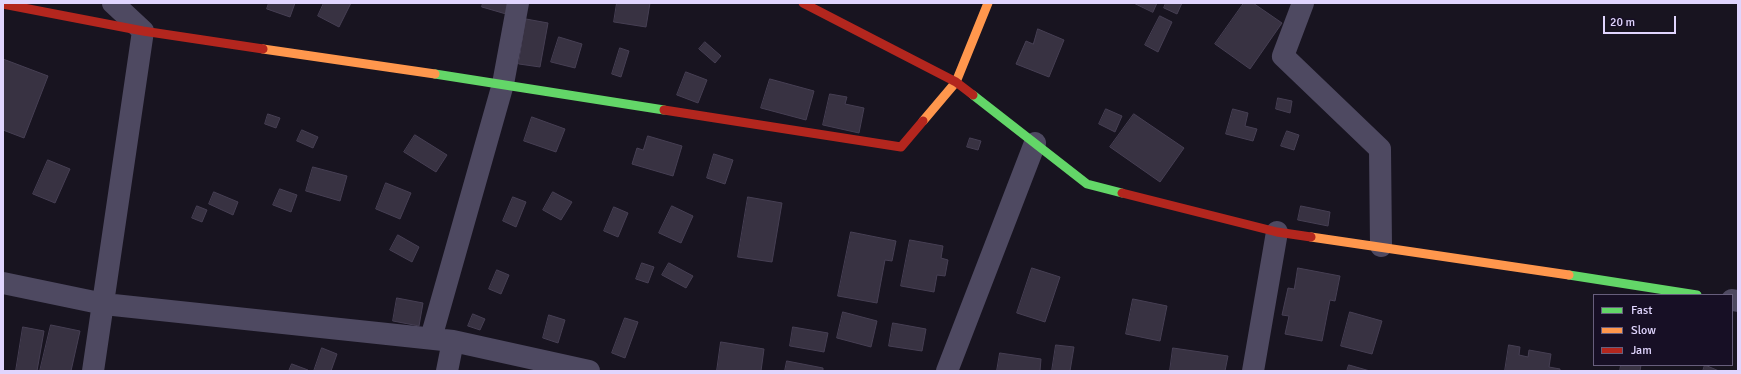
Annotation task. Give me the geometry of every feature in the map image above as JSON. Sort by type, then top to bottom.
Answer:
[{"type":"street","points":[[112,3],[143,31]]},
{"type":"street","points":[[431,338],[503,84],[518,3]]},
{"type":"street","points":[[803,3],[956,82],[1087,184],[1277,232],[1381,246],[1691,294]]},
{"type":"street","points":[[3,4],[143,31],[503,84],[901,147],[956,82],[988,3]]},
{"type":"street","points":[[1303,3],[1283,56],[1380,149],[1381,246]]},
{"type":"street","points":[[93,371],[143,31]]},
{"type":"street","points":[[947,371],[1035,143]]},
{"type":"street","points":[[1253,371],[1277,232]]},
{"type":"street","points":[[3,284],[104,304],[453,341],[589,371]]},
{"type":"street","points":[[447,371],[453,341]]},
{"type":"building","points":[[269,3],[295,3],[290,17],[267,9]]},
{"type":"building","points":[[324,3],[351,3],[339,27],[318,16]]},
{"type":"building","points":[[483,3],[509,3],[506,14],[482,7]]},
{"type":"building","points":[[617,3],[650,3],[646,27],[614,22]]},
{"type":"building","points":[[1134,3],[1157,3],[1153,12]]},
{"type":"building","points":[[1166,3],[1182,3],[1177,14],[1164,8]]},
{"type":"building","points":[[1244,3],[1253,3],[1282,23],[1250,69],[1215,44]]},
{"type":"building","points":[[1160,16],[1172,22],[1158,52],[1145,45]]},
{"type":"building","points":[[526,19],[548,23],[540,67],[519,64]]},
{"type":"building","points":[[1038,29],[1064,40],[1049,77],[1016,64],[1026,41],[1033,44]]},
{"type":"building","points":[[559,37],[582,44],[575,68],[551,62]]},
{"type":"building","points":[[705,42],[721,56],[715,63],[699,49]]},
{"type":"building","points":[[620,48],[629,51],[621,77],[612,74]]},
{"type":"building","points":[[3,59],[48,76],[24,138],[3,130]]},
{"type":"building","points":[[686,72],[707,80],[698,103],[677,95]]},
{"type":"building","points":[[770,79],[814,91],[806,120],[761,108]]},
{"type":"building","points":[[830,94],[847,97],[845,104],[864,108],[859,133],[823,125]]},
{"type":"building","points":[[1278,98],[1292,101],[1290,113],[1276,109]]},
{"type":"building","points":[[1106,109],[1122,116],[1115,132],[1099,124]]},
{"type":"building","points":[[1233,109],[1248,113],[1245,126],[1257,129],[1253,141],[1226,134]]},
{"type":"building","points":[[268,114],[280,118],[276,128],[265,124]]},
{"type":"building","points":[[1134,114],[1184,148],[1160,182],[1110,147]]},
{"type":"building","points":[[532,117],[565,129],[556,152],[524,141]]},
{"type":"building","points":[[302,130],[318,137],[313,148],[297,141]]},
{"type":"building","points":[[1287,131],[1299,135],[1294,150],[1281,146]]},
{"type":"building","points":[[415,135],[447,155],[436,172],[404,152]]},
{"type":"building","points":[[648,136],[682,146],[673,176],[632,164],[637,148],[643,150]]},
{"type":"building","points":[[970,138],[981,141],[978,150],[967,147]]},
{"type":"building","points":[[714,154],[733,160],[725,184],[707,178]]},
{"type":"building","points":[[48,160],[70,169],[55,203],[33,194]]},
{"type":"building","points":[[313,167],[347,176],[340,201],[306,191]]},
{"type":"building","points":[[386,183],[411,193],[400,219],[376,209]]},
{"type":"building","points":[[280,189],[297,195],[291,212],[273,205]]},
{"type":"building","points":[[214,192],[238,202],[233,215],[209,204]]},
{"type":"building","points":[[553,192],[572,202],[561,220],[543,210]]},
{"type":"building","points":[[513,197],[526,202],[516,227],[503,221]]},
{"type":"building","points":[[748,197],[782,203],[772,262],[738,257]]},
{"type":"building","points":[[197,206],[207,210],[202,222],[192,218]]},
{"type":"building","points":[[672,206],[693,216],[681,243],[659,233]]},
{"type":"building","points":[[1301,206],[1330,212],[1328,226],[1298,220]]},
{"type":"building","points":[[614,207],[628,213],[618,237],[604,231]]},
{"type":"building","points":[[851,232],[896,241],[892,261],[885,260],[877,303],[838,296]]},
{"type":"building","points":[[398,235],[419,247],[412,262],[390,250]]},
{"type":"building","points":[[910,240],[943,246],[941,258],[948,260],[945,276],[937,275],[934,292],[901,286]]},
{"type":"building","points":[[642,263],[654,267],[648,283],[636,279]]},
{"type":"building","points":[[669,263],[693,276],[686,288],[662,275]]},
{"type":"building","points":[[1032,268],[1060,277],[1045,322],[1017,313]]},
{"type":"building","points":[[1298,268],[1340,276],[1335,301],[1330,300],[1322,341],[1285,334],[1289,316],[1282,315],[1288,288],[1294,289]]},
{"type":"building","points":[[497,270],[509,275],[501,294],[489,289]]},
{"type":"building","points":[[397,298],[423,303],[419,326],[393,321]]},
{"type":"building","points":[[1133,299],[1167,306],[1160,341],[1126,334]]},
{"type":"building","points":[[843,312],[877,321],[871,347],[837,338]]},
{"type":"building","points":[[1350,312],[1382,321],[1372,354],[1341,346]]},
{"type":"building","points":[[473,314],[485,319],[480,330],[468,326]]},
{"type":"building","points":[[549,315],[565,320],[558,343],[543,338]]},
{"type":"building","points":[[625,318],[638,322],[625,358],[612,353]]},
{"type":"building","points":[[893,323],[926,329],[922,351],[889,346]]},
{"type":"building","points":[[51,325],[80,331],[71,371],[40,371]]},
{"type":"building","points":[[23,327],[44,331],[37,371],[16,371]]},
{"type":"building","points":[[793,327],[828,333],[824,352],[790,346]]},
{"type":"building","points":[[721,342],[764,349],[761,371],[717,371]]},
{"type":"building","points":[[1056,345],[1074,347],[1070,371],[1052,371]]},
{"type":"building","points":[[1509,345],[1520,347],[1519,355],[1528,357],[1529,350],[1551,354],[1549,367],[1560,369],[1560,371],[1505,371]]},
{"type":"building","points":[[322,348],[337,354],[331,371],[314,371]]},
{"type":"building","points":[[1173,348],[1228,356],[1225,371],[1170,371]]},
{"type":"building","points":[[1000,353],[1041,359],[1040,371],[997,371]]},
{"type":"building","points":[[787,361],[823,368],[823,371],[785,371]]},
{"type":"building","points":[[292,364],[308,370],[308,371],[289,371]]},
{"type":"building","points":[[1349,365],[1370,371],[1347,371]]},
{"type":"building","points":[[1621,366],[1641,366],[1640,371],[1620,371]]},
{"type":"building","points":[[1705,366],[1707,366],[1719,371],[1703,371]]},
{"type":"traffic: fast","points":[[435,74],[664,110]]},
{"type":"traffic: fast","points":[[973,95],[1087,184],[1122,193]]},
{"type":"traffic: fast","points":[[1569,275],[1691,294]]},
{"type":"traffic: slow","points":[[923,121],[956,82],[988,3]]},
{"type":"traffic: slow","points":[[263,49],[435,74]]},
{"type":"traffic: slow","points":[[1311,237],[1569,275]]},
{"type":"traffic: jam","points":[[803,3],[956,82],[973,95]]},
{"type":"traffic: jam","points":[[3,4],[143,31],[263,49]]},
{"type":"traffic: jam","points":[[664,110],[901,147],[923,121]]},
{"type":"traffic: jam","points":[[1122,193],[1277,232],[1311,237]]}]
